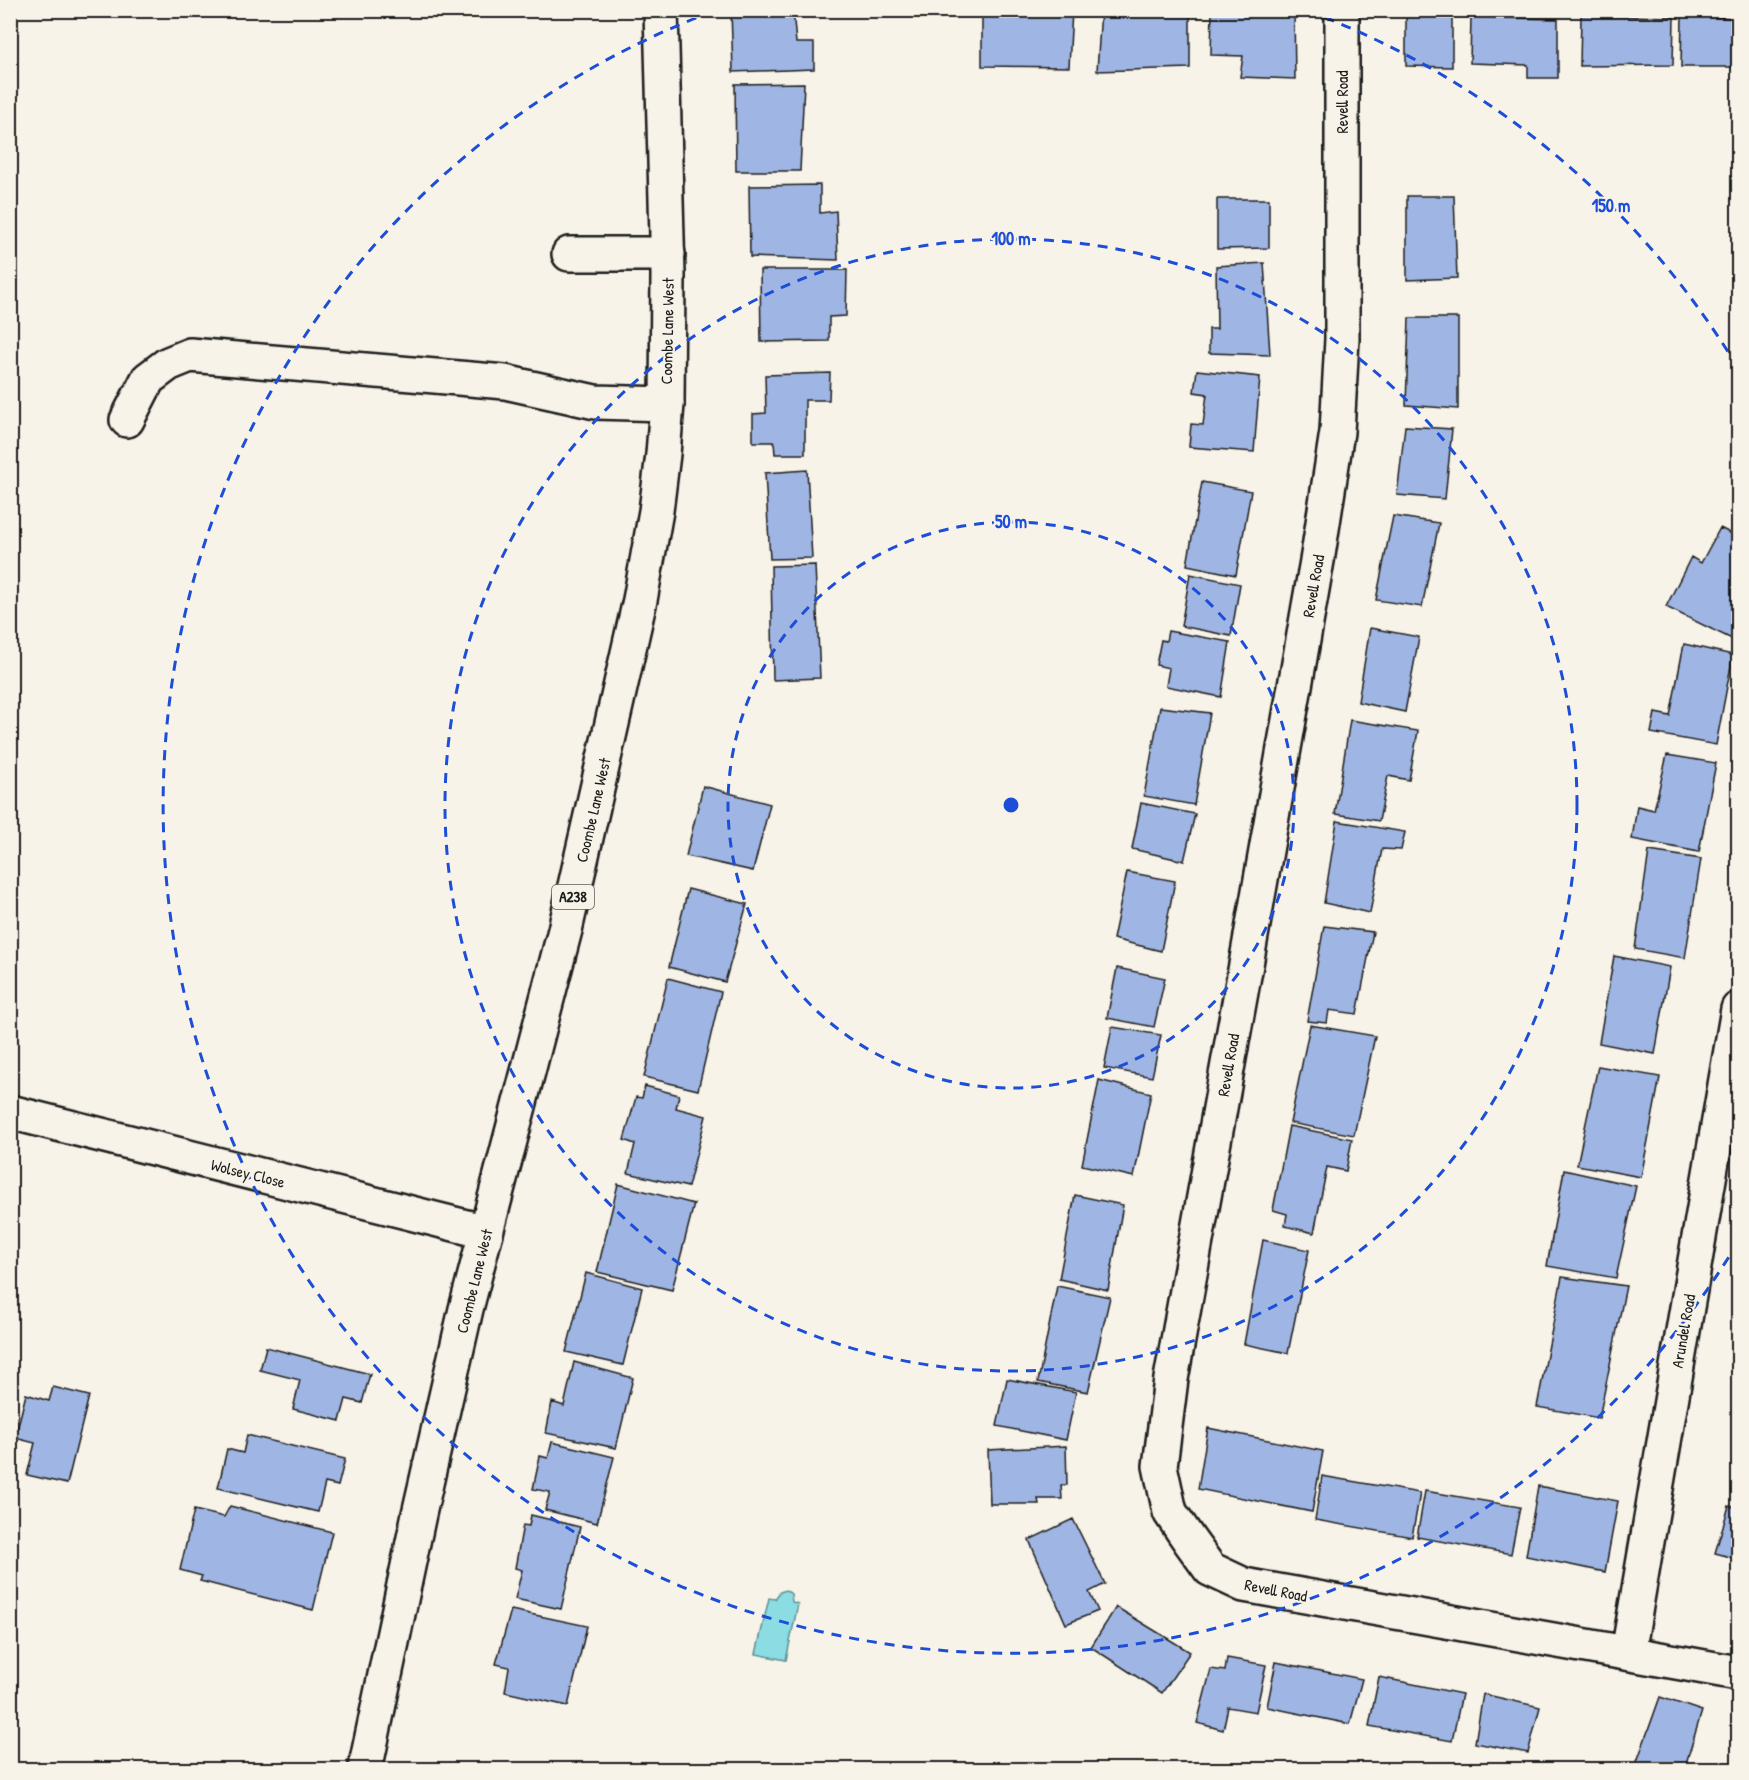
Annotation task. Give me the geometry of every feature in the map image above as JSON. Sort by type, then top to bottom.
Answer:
[{"type":"street","name":"Coombe Lane West","points":[[365,1770],[424,1491],[486,1232],[565,930],[640,600],[656,511],[667,404],[668,254],[661,10]]},
{"type":"street","name":"Revell Road","points":[[1342,10],[1342,339],[1337,432],[1316,566],[1171,1379],[1160,1466],[1170,1512],[1210,1569],[1244,1585],[1738,1673]]},
{"type":"street","points":[[569,254],[668,254]]},
{"type":"street","points":[[127,420],[148,380],[168,364],[190,355],[505,382],[595,402],[667,404]]},
{"type":"street","name":"Arundel Road","points":[[1628,1653],[1738,1009]]},
{"type":"street","name":"Wolsey Close","points":[[10,1112],[486,1232]]},
{"type":"water","points":[[786,1590],[791,1594],[792,1602],[798,1604],[786,1660],[756,1654],[769,1598],[775,1599],[780,1592]]},
{"type":"building","points":[[731,10],[793,10],[796,43],[814,43],[814,69],[733,72]]},
{"type":"building","points":[[982,10],[1072,10],[1069,67],[982,66]]},
{"type":"building","points":[[1101,10],[1190,10],[1190,68],[1097,71]]},
{"type":"building","points":[[1212,10],[1294,10],[1295,79],[1240,77],[1243,56],[1211,55]]},
{"type":"building","points":[[1406,15],[1452,18],[1452,67],[1406,66]]},
{"type":"building","points":[[1581,15],[1674,17],[1673,65],[1580,66]]},
{"type":"building","points":[[1682,16],[1736,18],[1737,67],[1681,67]]},
{"type":"building","points":[[1471,17],[1558,19],[1558,78],[1528,78],[1528,65],[1470,63]]},
{"type":"building","points":[[804,83],[800,171],[736,171],[735,84]]},
{"type":"building","points":[[820,185],[820,213],[836,211],[838,260],[750,257],[749,186]]},
{"type":"building","points":[[1407,196],[1454,196],[1457,278],[1407,280]]},
{"type":"building","points":[[1217,199],[1269,199],[1269,248],[1217,249]]},
{"type":"building","points":[[1264,263],[1270,355],[1209,353],[1209,329],[1217,329],[1216,266]]},
{"type":"building","points":[[760,270],[847,270],[846,316],[829,317],[829,341],[761,342]]},
{"type":"building","points":[[1409,318],[1458,318],[1458,409],[1406,405]]},
{"type":"building","points":[[1197,370],[1260,377],[1254,452],[1189,447],[1191,424],[1203,425],[1207,394],[1194,392]]},
{"type":"building","points":[[830,373],[829,400],[805,400],[805,454],[775,454],[774,442],[753,442],[753,414],[766,413],[765,375]]},
{"type":"building","points":[[1405,426],[1452,429],[1445,499],[1397,495]]},
{"type":"building","points":[[807,470],[812,558],[770,559],[765,473]]},
{"type":"building","points":[[1202,482],[1251,491],[1236,575],[1187,565]]},
{"type":"building","points":[[1393,516],[1439,523],[1422,607],[1376,600]]},
{"type":"building","points":[[1720,528],[1738,537],[1738,642],[1666,607],[1691,557],[1701,563]]},
{"type":"building","points":[[815,565],[820,678],[773,680],[771,566]]},
{"type":"building","points":[[1190,574],[1240,584],[1231,636],[1181,626]]},
{"type":"building","points":[[1370,628],[1419,637],[1405,712],[1358,702]]},
{"type":"building","points":[[1168,631],[1230,642],[1221,697],[1166,686],[1169,668],[1156,665],[1161,640],[1166,641]]},
{"type":"building","points":[[1684,644],[1733,655],[1716,745],[1651,733],[1655,713],[1670,716]]},
{"type":"building","points":[[1160,707],[1210,713],[1194,805],[1144,796]]},
{"type":"building","points":[[1350,720],[1418,731],[1409,780],[1388,776],[1379,821],[1335,814]]},
{"type":"building","points":[[1667,755],[1716,763],[1699,852],[1632,839],[1637,806],[1654,810]]},
{"type":"building","points":[[703,786],[770,804],[753,871],[686,856]]},
{"type":"building","points":[[1141,803],[1195,814],[1184,861],[1132,849]]},
{"type":"building","points":[[1337,821],[1405,832],[1401,850],[1382,849],[1370,913],[1324,903]]},
{"type":"building","points":[[1649,851],[1701,859],[1685,958],[1635,949]]},
{"type":"building","points":[[1127,872],[1175,881],[1161,951],[1113,939]]},
{"type":"building","points":[[688,889],[747,904],[725,982],[669,967]]},
{"type":"building","points":[[1324,926],[1373,932],[1357,1014],[1329,1010],[1327,1023],[1307,1021]]},
{"type":"building","points":[[1614,956],[1670,967],[1655,1054],[1599,1043]]},
{"type":"building","points":[[1117,968],[1165,978],[1154,1027],[1107,1018]]},
{"type":"building","points":[[668,978],[721,992],[698,1090],[644,1077]]},
{"type":"building","points":[[1310,1025],[1375,1036],[1354,1135],[1290,1123]]},
{"type":"building","points":[[1112,1027],[1161,1035],[1152,1077],[1104,1068]]},
{"type":"building","points":[[1598,1066],[1660,1077],[1641,1177],[1577,1165]]},
{"type":"building","points":[[1099,1080],[1151,1093],[1134,1177],[1082,1165]]},
{"type":"building","points":[[645,1086],[679,1095],[676,1108],[706,1116],[688,1187],[628,1173],[635,1144],[624,1140],[636,1097],[642,1098]]},
{"type":"building","points":[[1289,1126],[1352,1139],[1346,1171],[1327,1167],[1314,1233],[1285,1226],[1287,1214],[1273,1210]]},
{"type":"building","points":[[1564,1170],[1636,1186],[1616,1278],[1547,1266]]},
{"type":"building","points":[[618,1184],[694,1204],[672,1290],[597,1272]]},
{"type":"building","points":[[1075,1195],[1123,1205],[1108,1290],[1059,1279]]},
{"type":"building","points":[[1263,1240],[1309,1250],[1288,1353],[1244,1344]]},
{"type":"building","points":[[586,1273],[642,1288],[623,1365],[566,1352]]},
{"type":"building","points":[[1562,1277],[1626,1286],[1599,1418],[1537,1407]]},
{"type":"building","points":[[1057,1286],[1110,1297],[1088,1392],[1038,1382]]},
{"type":"building","points":[[266,1347],[370,1374],[362,1403],[346,1399],[340,1421],[293,1409],[300,1380],[260,1370]]},
{"type":"building","points":[[574,1362],[633,1378],[616,1448],[546,1433],[552,1402],[564,1406]]},
{"type":"building","points":[[1007,1379],[1076,1392],[1066,1440],[997,1426]]},
{"type":"building","points":[[53,1387],[89,1396],[67,1484],[27,1475],[35,1443],[15,1438],[26,1394],[49,1401]]},
{"type":"building","points":[[1208,1428],[1323,1451],[1312,1512],[1198,1489]]},
{"type":"building","points":[[247,1435],[345,1459],[338,1486],[325,1483],[318,1512],[218,1488],[227,1449],[243,1453]]},
{"type":"building","points":[[552,1442],[614,1457],[597,1523],[545,1510],[550,1492],[533,1489],[540,1456],[548,1458]]},
{"type":"building","points":[[1066,1446],[1067,1485],[1061,1485],[1062,1499],[1038,1499],[1039,1504],[990,1504],[988,1450]]},
{"type":"building","points":[[1322,1476],[1420,1493],[1412,1537],[1315,1520]]},
{"type":"building","points":[[1538,1486],[1618,1501],[1605,1572],[1526,1556]]},
{"type":"building","points":[[1425,1491],[1520,1507],[1511,1554],[1417,1537]]},
{"type":"building","points":[[230,1506],[332,1532],[313,1610],[200,1581],[202,1576],[180,1570],[194,1510],[224,1517]]},
{"type":"building","points":[[1729,1506],[1738,1508],[1738,1559],[1715,1553]]},
{"type":"building","points":[[531,1515],[580,1527],[561,1609],[515,1599],[522,1570],[515,1568],[523,1525],[529,1526]]},
{"type":"building","points":[[1073,1519],[1105,1584],[1089,1592],[1098,1611],[1066,1624],[1029,1540]]},
{"type":"building","points":[[1116,1607],[1190,1652],[1162,1693],[1091,1647]]},
{"type":"building","points":[[511,1610],[587,1626],[568,1706],[505,1692],[509,1667],[496,1664]]},
{"type":"building","points":[[1227,1658],[1266,1665],[1256,1712],[1228,1707],[1223,1730],[1197,1723],[1211,1669],[1225,1671]]},
{"type":"building","points":[[1276,1662],[1362,1679],[1350,1724],[1267,1707]]},
{"type":"building","points":[[1379,1677],[1462,1694],[1452,1741],[1369,1726]]},
{"type":"building","points":[[1483,1694],[1540,1707],[1528,1753],[1475,1743]]},
{"type":"building","points":[[1660,1697],[1702,1711],[1684,1770],[1634,1770]]}]
